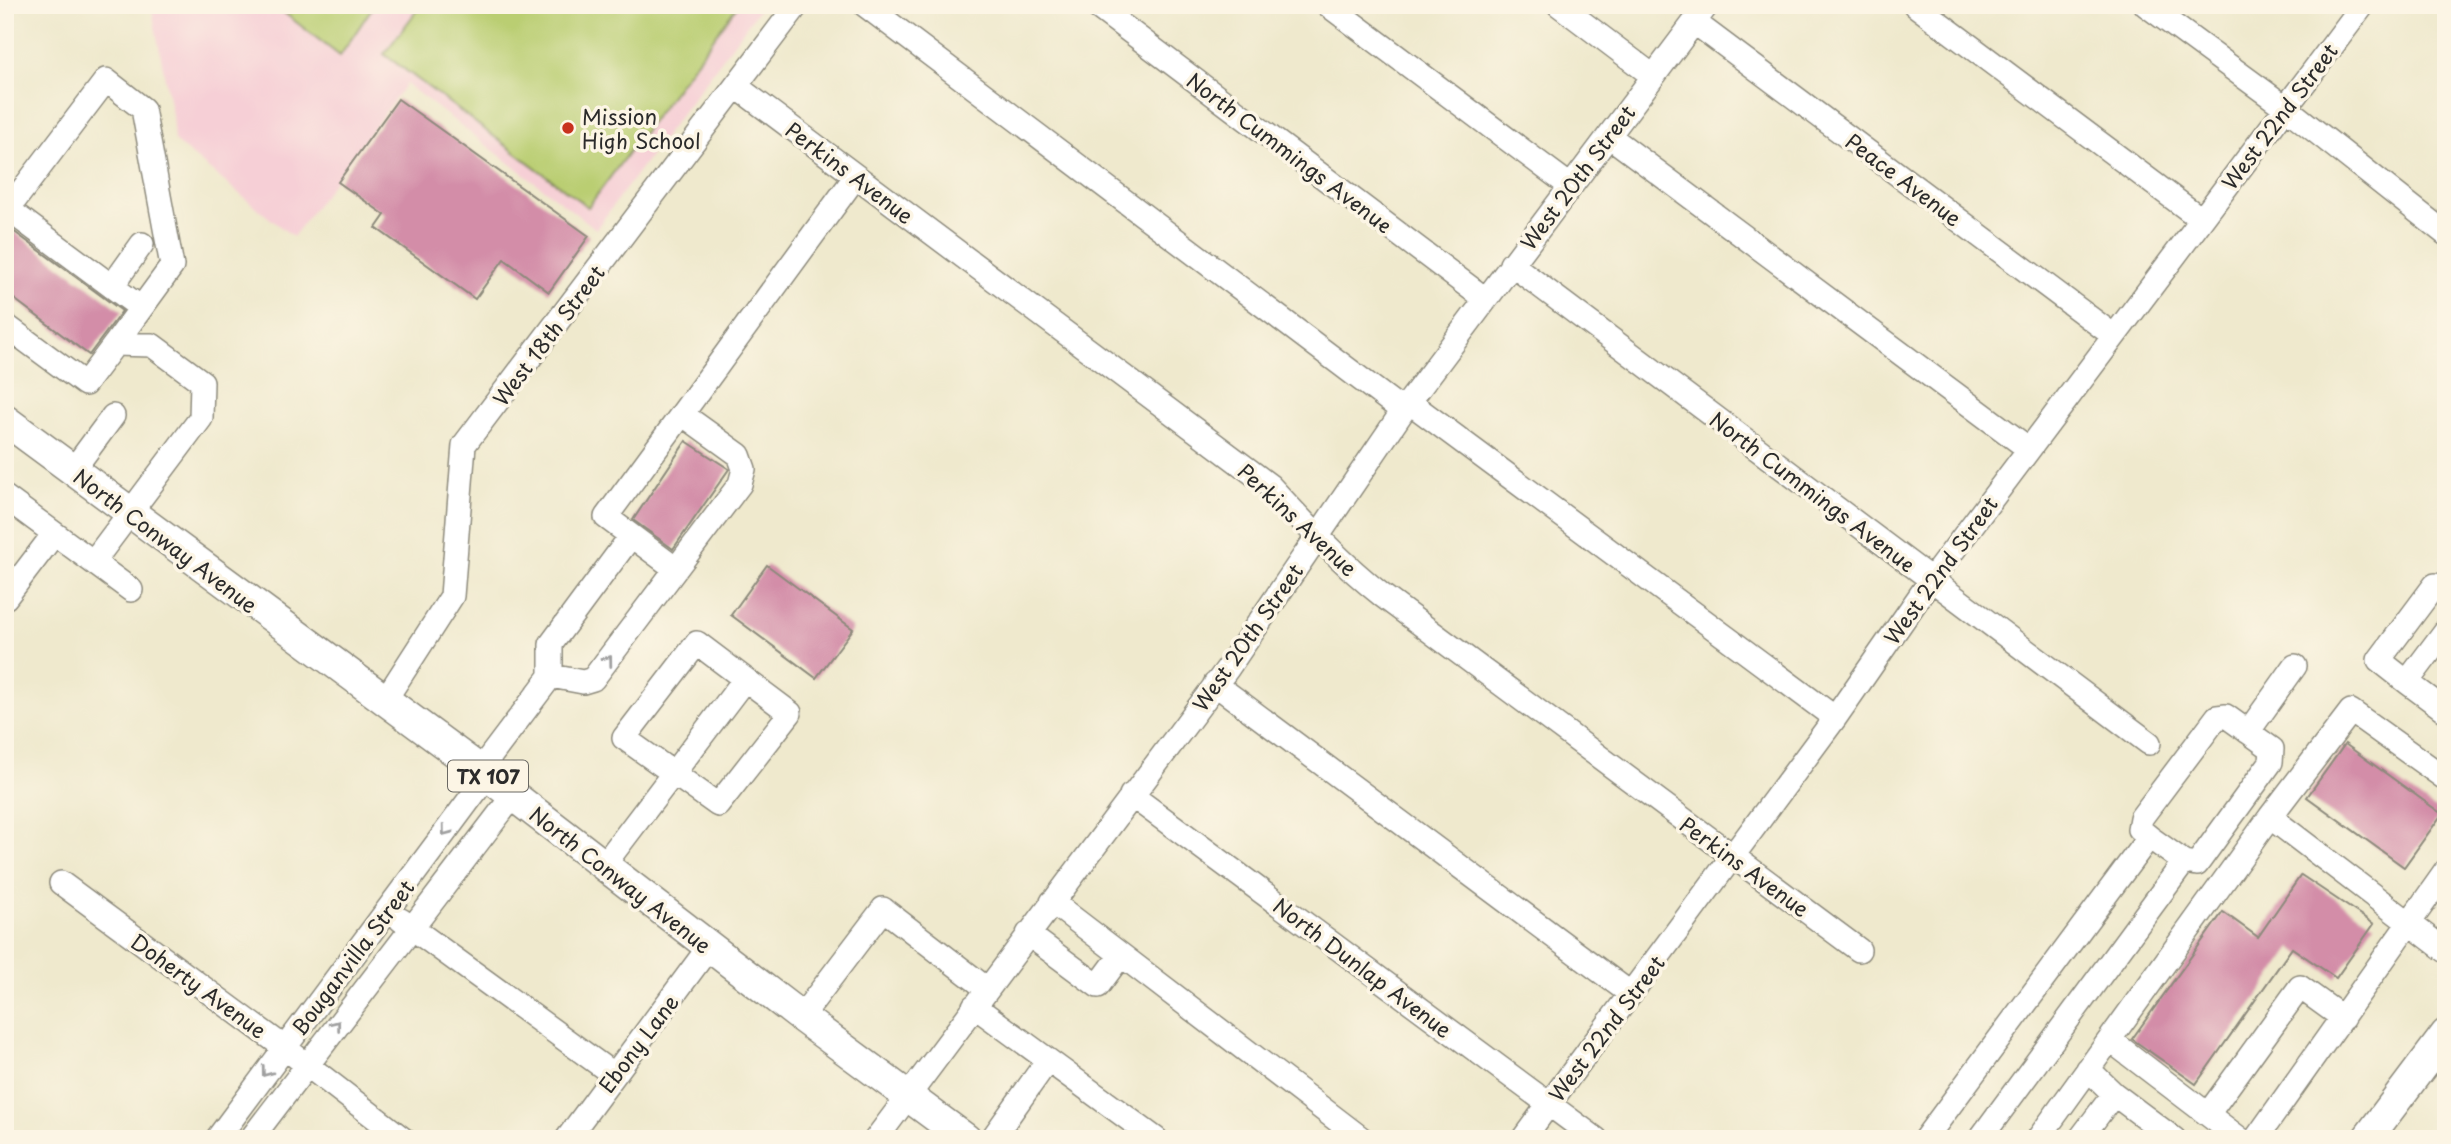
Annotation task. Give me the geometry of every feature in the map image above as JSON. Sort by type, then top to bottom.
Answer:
[{"type":"main road","name":"North Conway Avenue","points":[[9,431],[73,470],[385,700],[801,1017],[966,1139]]},
{"type":"main road","points":[[2367,1139],[2446,1034]]},
{"type":"street","name":"West 18th Street","points":[[385,700],[452,596],[464,445],[797,5]]},
{"type":"street","points":[[865,5],[1406,406],[1835,718]]},
{"type":"street","name":"North Cummings Avenue","points":[[1095,5],[1485,299]]},
{"type":"street","points":[[1328,5],[1570,186]]},
{"type":"street","points":[[1559,5],[1653,76]]},
{"type":"street","points":[[1915,5],[2201,219]]},
{"type":"street","points":[[2146,5],[2285,107],[2446,234]]},
{"type":"street","name":"West 22nd Street","points":[[1523,1139],[1835,718],[1931,580],[2363,5]]},
{"type":"street","name":"West 20th Street","points":[[876,1139],[1261,621],[1406,406],[1700,14]]},
{"type":"street","name":"Peace Avenue","points":[[1700,14],[2114,336]]},
{"type":"street","points":[[5,325],[85,384],[172,266],[143,109],[106,80],[7,208],[141,308]]},
{"type":"street","name":"Perkins Avenue","points":[[737,87],[1270,486],[1316,537],[1383,596],[1859,950]]},
{"type":"street","points":[[1609,136],[2029,449]]},
{"type":"street","points":[[676,569],[606,517],[856,176]]},
{"type":"street","points":[[112,286],[142,244]]},
{"type":"street","name":"North Cummings Avenue","points":[[1511,264],[2149,743]]},
{"type":"street","points":[[93,562],[201,418],[202,382],[152,345],[115,344]]},
{"type":"street","points":[[631,536],[551,644],[551,676],[583,682],[593,679],[740,484],[744,469],[739,455],[682,414]]},
{"type":"street","points":[[73,470],[113,416]]},
{"type":"street","points":[[5,497],[131,590]]},
{"type":"street","points":[[6,597],[54,534]]},
{"type":"street","points":[[2446,593],[2435,585],[2379,660],[2446,711]]},
{"type":"street","points":[[2407,682],[2446,630]]},
{"type":"street","points":[[697,643],[746,679],[790,713],[718,805],[624,738],[697,643]]},
{"type":"street","points":[[2248,732],[2295,666]]},
{"type":"street","name":"Bouganvilla Street","points":[[217,1139],[387,909],[551,676]]},
{"type":"street","points":[[604,866],[746,679]]},
{"type":"street","points":[[1215,684],[1631,994]]},
{"type":"street","points":[[2038,1139],[2270,817],[2351,711],[2446,779]]},
{"type":"street","points":[[2226,716],[2272,749],[2272,762],[2197,864],[2185,862],[2149,837],[2139,829],[2141,818],[2217,718],[2226,716]]},
{"type":"street","name":"North Dunlap Avenue","points":[[1131,794],[1595,1139]]},
{"type":"street","name":"Bouganvilla Street","points":[[251,1139],[513,796]]},
{"type":"street","points":[[2270,817],[2446,951]]},
{"type":"street","points":[[1925,1139],[2149,837]]},
{"type":"street","points":[[1980,1139],[2185,862]]},
{"type":"street","points":[[2256,1139],[2446,871]]},
{"type":"street","name":"Doherty Avenue","points":[[61,883],[285,1048],[403,1139]]},
{"type":"street","points":[[1052,902],[1362,1139]]},
{"type":"street","points":[[387,909],[614,1075]]},
{"type":"street","points":[[801,1017],[883,909],[1048,1060],[1156,1139]]},
{"type":"street","points":[[1028,934],[1098,986],[1121,955]]},
{"type":"street","name":"Ebony Lane","points":[[567,1139],[709,947]]},
{"type":"street","points":[[2208,1114],[2300,987],[2343,1018]]},
{"type":"street","points":[[2110,1040],[2240,1139]]},
{"type":"street","points":[[992,1139],[1048,1060]]},
{"type":"street","points":[[2088,1069],[2114,1094],[2174,1139]]},
{"type":"street","points":[[2080,1139],[2114,1094]]},
{"type":"shaded area","name":"Mission High School","points":[[151,5],[762,5],[596,229],[406,84],[293,237],[174,141],[172,115]]},
{"type":"green space","points":[[274,5],[374,5],[340,56]]},
{"type":"green space","points":[[421,5],[738,5],[588,207],[384,54]]},
{"type":"building","points":[[398,99],[589,236],[549,292],[504,259],[475,299],[376,228],[385,215],[338,182]]},
{"type":"building","points":[[5,225],[122,311],[89,355],[5,292]]},
{"type":"building","points":[[686,441],[729,469],[673,549],[633,520]]},
{"type":"building","points":[[767,565],[853,629],[816,678],[731,615]]},
{"type":"building","points":[[2345,744],[2442,814],[2404,867],[2307,797]]},
{"type":"building","points":[[2301,875],[2374,924],[2336,978],[2292,948],[2196,1084],[2132,1039],[2223,912],[2258,937]]},
{"type":"place","name":"Mission High School","points":[[568,128]]}]
